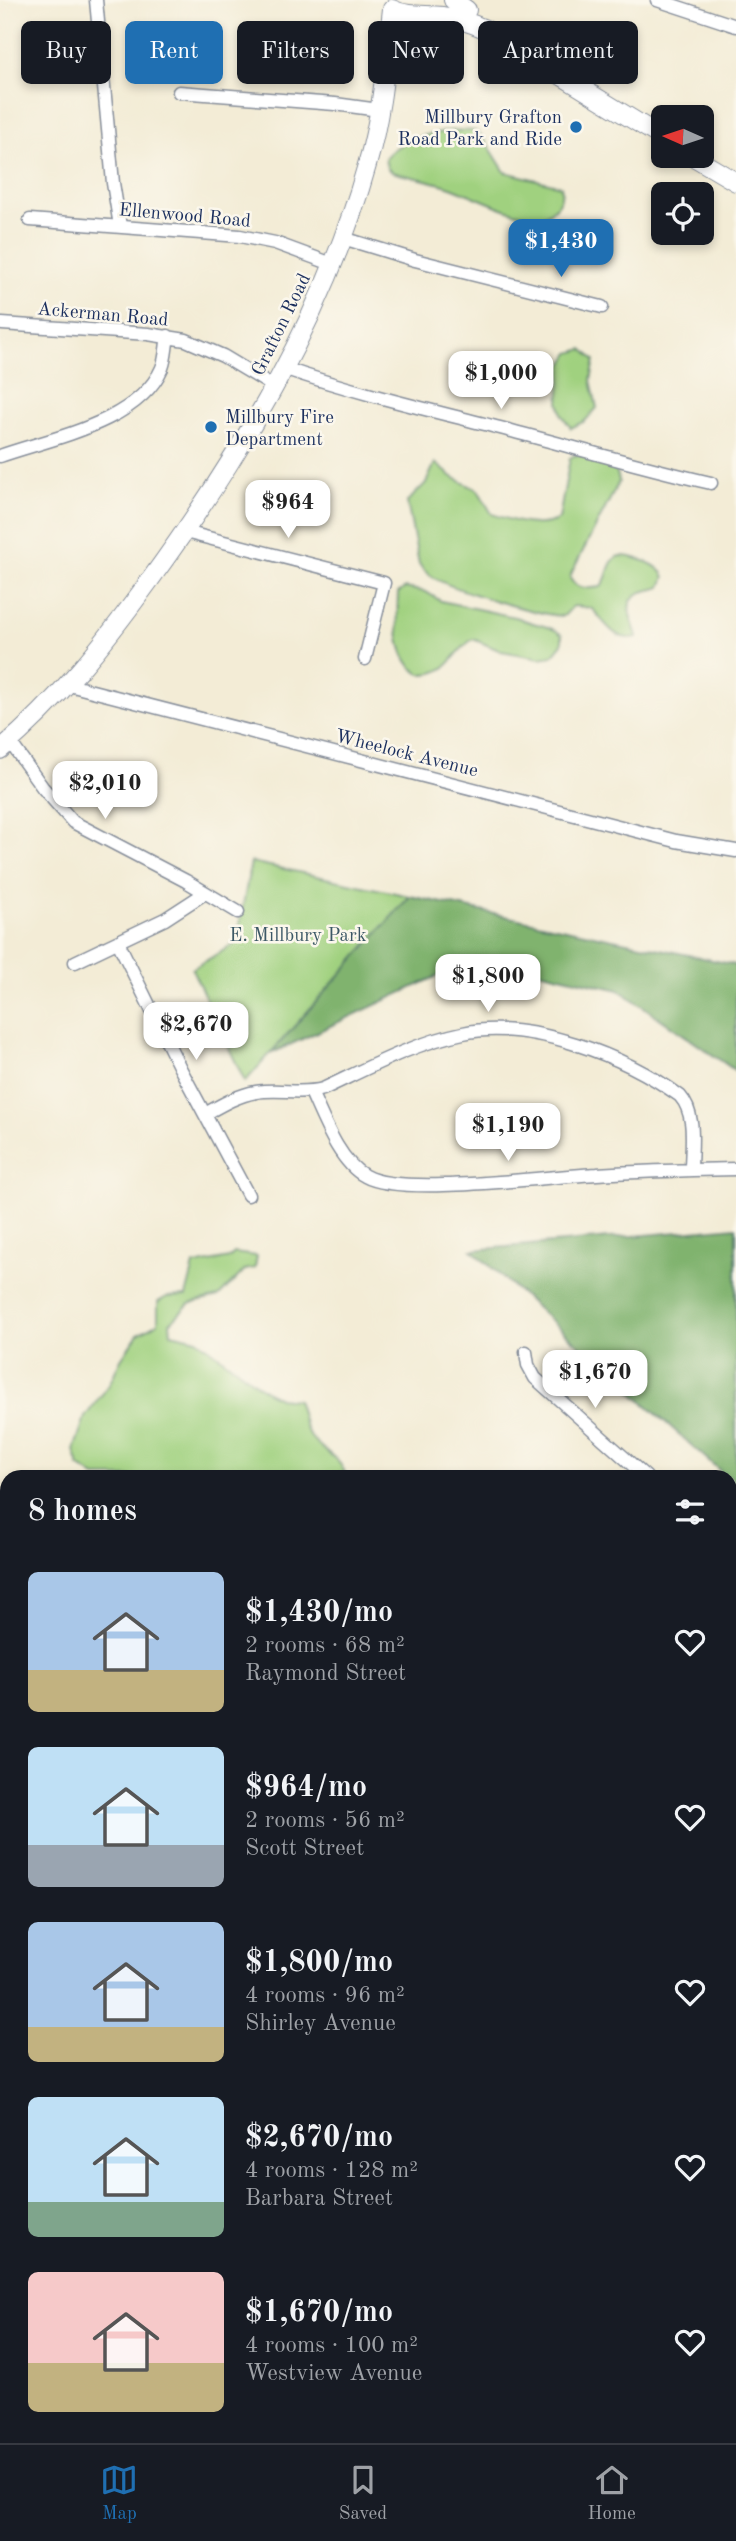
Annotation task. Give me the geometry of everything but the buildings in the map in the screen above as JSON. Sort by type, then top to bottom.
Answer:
[{"type":"highway","points":[[392,4],[411,7],[460,5],[651,119]]},
{"type":"highway","points":[[392,4],[405,14],[442,16],[485,29],[651,131]]},
{"type":"highway","name":"Grafton Road","points":[[5,746],[40,716],[69,685],[185,532],[283,368],[343,238],[368,163],[379,110],[392,4]]},
{"type":"highway","points":[[714,157],[736,170]]},
{"type":"highway","points":[[712,168],[736,183]]},
{"type":"street","points":[[96,0],[113,183],[120,226]]},
{"type":"street","points":[[657,0],[736,26]]},
{"type":"street","points":[[179,92],[379,110]]},
{"type":"street","name":"Ellenwood Road","points":[[30,220],[240,236],[275,243],[332,264]]},
{"type":"street","points":[[343,238],[441,267],[601,307]]},
{"type":"street","name":"Ackerman Road","points":[[2,324],[168,336],[186,340],[223,356],[273,386]]},
{"type":"street","points":[[0,456],[102,422],[128,406],[149,388],[157,377],[162,367],[168,336]]},
{"type":"street","points":[[283,368],[368,395],[508,430],[623,463],[711,482]]},
{"type":"street","points":[[185,532],[384,583],[365,659]]},
{"type":"street","name":"Wheelock Avenue","points":[[69,685],[676,841],[736,850]]},
{"type":"street","points":[[5,746],[74,822],[238,912]]},
{"type":"street","points":[[75,962],[174,914],[205,893]]},
{"type":"street","points":[[118,943],[180,1068],[248,1195]]},
{"type":"street","points":[[205,1114],[230,1101],[259,1091],[311,1092],[323,1089],[414,1048],[462,1033],[494,1030],[544,1036],[627,1065],[680,1096],[686,1102],[691,1115],[691,1170]]},
{"type":"street","points":[[311,1092],[346,1159],[373,1181],[414,1185],[600,1173],[736,1170]]},
{"type":"street","points":[[526,1352],[528,1365],[535,1378],[638,1470]]},
{"type":"green space","points":[[452,131],[475,131],[483,137],[505,172],[561,186],[561,197],[554,209],[540,218],[528,216],[451,187],[392,172],[387,168],[385,158],[393,150],[414,139]]},
{"type":"green space","points":[[583,349],[595,360],[591,380],[597,408],[585,421],[571,428],[562,415],[559,402],[562,366],[570,353]]},
{"type":"green space","points":[[575,455],[603,460],[614,468],[619,482],[570,578],[583,588],[601,587],[612,562],[619,556],[652,564],[665,577],[661,587],[640,593],[630,603],[630,615],[637,637],[622,637],[616,634],[591,608],[573,606],[564,616],[518,607],[445,583],[429,575],[419,564],[407,502],[426,483],[435,463],[454,478],[478,490],[492,514],[526,523],[543,524],[559,519],[570,458]]},
{"type":"green space","points":[[405,588],[426,592],[441,601],[547,627],[562,635],[562,644],[552,656],[540,658],[501,651],[473,639],[439,671],[420,674],[405,658],[399,637],[398,593]]},
{"type":"green space","name":"E. Millbury Park","points":[[251,862],[410,896],[245,1082],[192,969],[236,943]]},
{"type":"green space","points":[[410,896],[736,965],[736,1071],[619,990],[526,968],[446,972],[270,1054]]},
{"type":"green space","points":[[736,1227],[736,1470],[719,1470],[472,1250]]},
{"type":"green space","points":[[234,1253],[257,1256],[255,1268],[245,1270],[218,1297],[189,1304],[170,1323],[171,1333],[197,1339],[267,1392],[279,1398],[297,1400],[310,1436],[336,1459],[344,1470],[85,1470],[79,1466],[74,1450],[85,1417],[109,1385],[121,1359],[138,1334],[158,1323],[158,1302],[167,1297],[186,1296],[194,1265],[229,1258]]},
{"type":"place","name":"Millbury Grafton Road Park and Ride","points":[[576,127]]},
{"type":"place","name":"Millbury Fire Department","points":[[211,427]]}]
